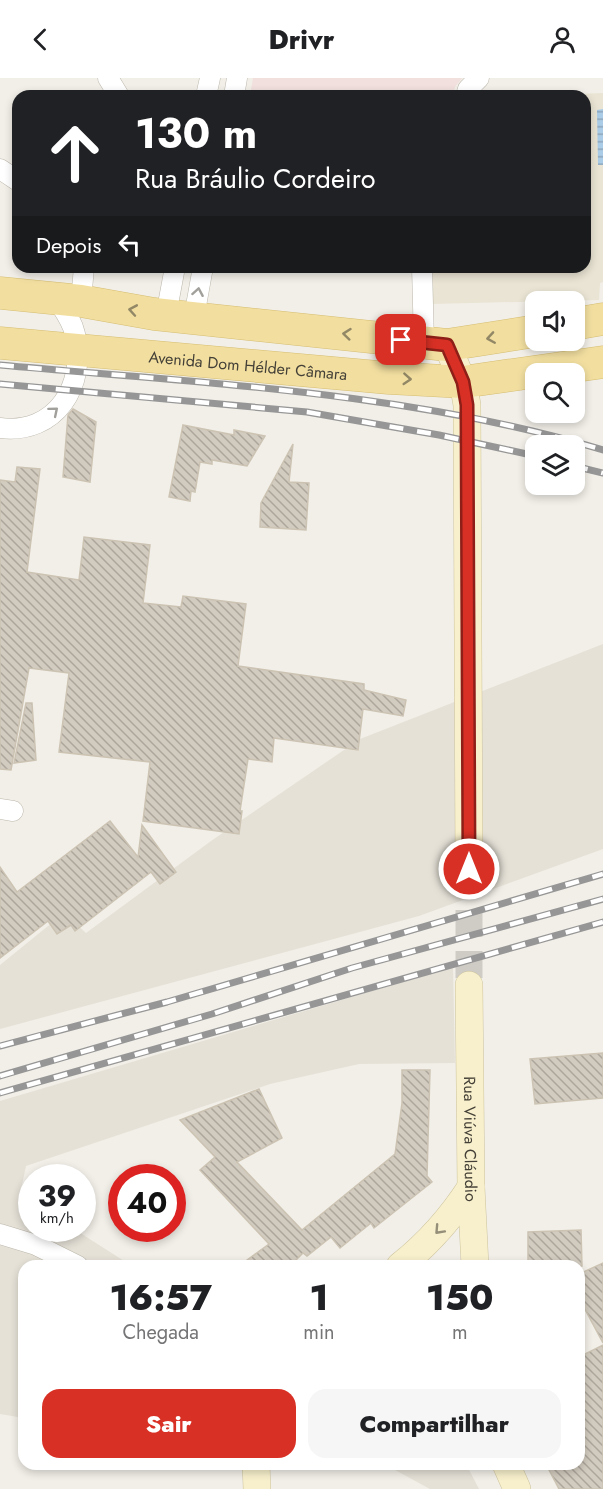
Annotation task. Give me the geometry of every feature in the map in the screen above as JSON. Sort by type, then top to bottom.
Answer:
[{"type":"main road","points":[[0,293],[68,299],[180,316],[436,344],[525,332]]},
{"type":"main road","points":[[585,322],[603,319]]},
{"type":"main road","name":"Avenida Dom Hélder Câmara","points":[[0,343],[77,348],[389,378],[463,382],[603,362]]},
{"type":"street","points":[[468,90],[479,78]]},
{"type":"street","points":[[0,428],[24,427],[40,421],[66,400],[73,389],[77,348],[68,299],[81,273]]},
{"type":"street","points":[[176,273],[180,316]]},
{"type":"street","points":[[180,316],[200,273]]},
{"type":"street","points":[[423,273],[436,344],[463,382],[467,405],[469,869]]},
{"type":"street","name":"Rua Viúva Cláudio","points":[[408,1260],[422,1249],[451,1218],[471,1187],[469,985]]},
{"type":"street","points":[[471,1187],[475,1260]]},
{"type":"street","points":[[0,1234],[36,1245],[66,1260]]},
{"type":"street","points":[[256,1470],[257,1489]]},
{"type":"street","points":[[509,1470],[518,1489]]},
{"type":"shaded area","points":[[253,78],[462,78],[454,90],[251,90]]},
{"type":"shaded area","points":[[603,93],[603,282],[600,283],[599,300],[585,300],[585,291],[525,291],[525,302],[430,304],[433,273],[591,273],[591,94]]},
{"type":"shaded area","points":[[603,644],[603,849],[419,916],[0,1029],[0,965],[64,913],[86,933],[211,841],[360,739]]},
{"type":"shaded area","points":[[453,967],[455,1063],[359,1064],[270,1084],[32,1164],[18,1164],[18,1242],[94,1242],[123,1260],[18,1260],[18,1417],[0,1414],[0,1101]]},
{"type":"shaded area","points":[[395,1470],[469,1470],[479,1489],[430,1489]]},
{"type":"water","points":[[603,109],[603,165],[598,165],[597,110]]},
{"type":"building","points":[[73,409],[96,422],[90,482],[63,477],[68,415]]},
{"type":"building","points":[[183,425],[234,435],[234,430],[265,436],[247,466],[212,460],[212,464],[200,462],[195,492],[191,491],[190,501],[169,497]]},
{"type":"building","points":[[293,444],[289,482],[309,483],[306,530],[260,527],[261,503]]},
{"type":"building","points":[[17,467],[40,469],[27,572],[79,580],[84,537],[150,545],[143,603],[181,607],[183,596],[246,604],[238,666],[364,684],[364,690],[406,700],[403,716],[363,709],[358,750],[274,738],[272,762],[248,759],[239,834],[143,821],[150,762],[59,752],[69,673],[29,668],[11,770],[0,769],[0,480],[15,482]]},
{"type":"building","points":[[26,703],[32,703],[36,760],[14,763]]},
{"type":"building","points":[[110,821],[138,857],[142,825],[176,872],[160,884],[151,872],[75,931],[71,925],[57,934],[48,921],[0,958],[0,867],[17,892]]},
{"type":"building","points":[[603,1053],[603,1098],[535,1104],[530,1059]]},
{"type":"building","points":[[402,1070],[430,1070],[427,1176],[432,1182],[374,1228],[371,1223],[340,1248],[331,1237],[307,1256],[303,1253],[296,1260],[247,1260],[269,1244],[200,1170],[215,1157],[180,1120],[259,1089],[282,1138],[237,1162],[302,1230],[395,1154],[402,1103]]},
{"type":"building","points":[[581,1230],[582,1260],[528,1260],[528,1232]]},
{"type":"building","points":[[603,1263],[603,1343],[585,1309],[585,1271]]},
{"type":"building","points":[[603,1345],[603,1489],[559,1489],[549,1470],[585,1470],[585,1354]]},
{"type":"tunnel","points":[[469,869],[469,985]]},
{"type":"railway","points":[[0,365],[304,392],[380,402],[530,430],[603,450]]},
{"type":"railway","points":[[0,384],[307,412],[439,435],[525,454]]},
{"type":"railway","points":[[585,469],[603,473]]},
{"type":"railway","points":[[0,1046],[167,1002],[603,874]]},
{"type":"railway","points":[[0,1076],[212,1014],[352,968],[603,899]]},
{"type":"railway","points":[[0,1093],[603,922]]},
{"type":"route","points":[[401,340],[447,345],[463,382],[467,405],[469,869]]}]
